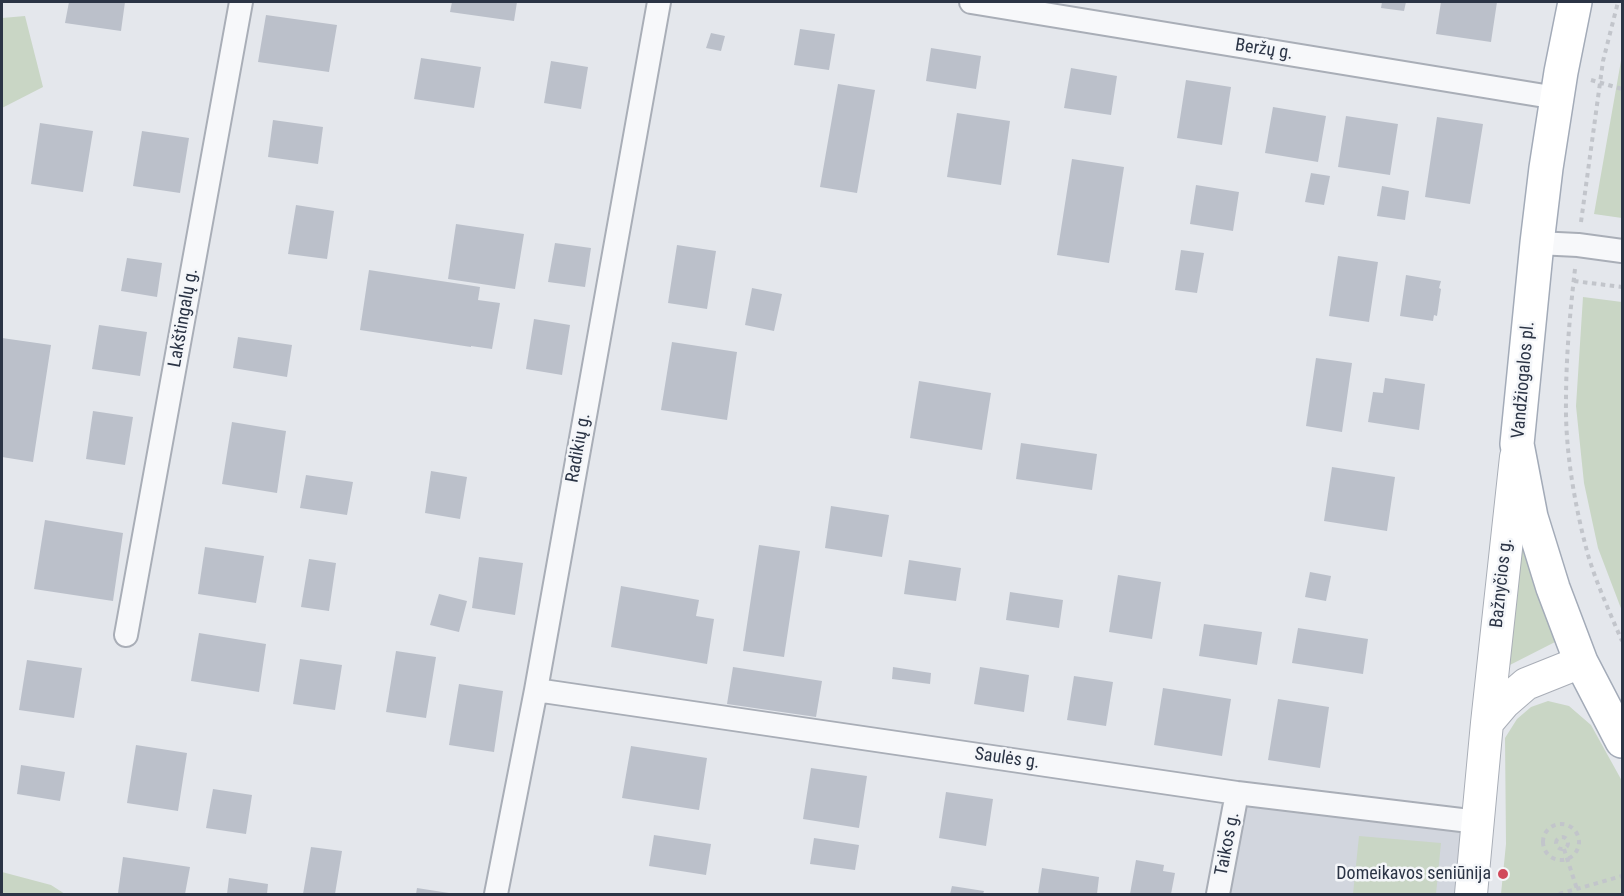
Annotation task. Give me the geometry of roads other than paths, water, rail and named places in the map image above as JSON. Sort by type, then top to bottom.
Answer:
[{"type":"main road","name":"Vandžiogalos pl.","points":[[1575,2],[1557,98],[1537,243],[1517,444],[1531,517],[1553,588],[1581,662],[1623,741]]},
{"type":"main road","name":"Bažnyčios g.","points":[[1471,894],[1517,444]]},
{"type":"main road","points":[[1487,723],[1504,703],[1526,684],[1581,662]]},
{"type":"street","name":"Lakštingalų g.","points":[[126,635],[241,2]]},
{"type":"street","name":"Radikių g.","points":[[496,894],[536,690],[659,2]]},
{"type":"street","name":"Beržų g.","points":[[970,2],[1557,98]]},
{"type":"street","points":[[1537,243],[1578,245],[1623,251]]},
{"type":"street","name":"Saulės g.","points":[[536,690],[1237,793],[1478,822]]},
{"type":"street","name":"Taikos g.","points":[[1218,894],[1237,793]]},
{"type":"place","name":"Domeikavos seniūnija","points":[[1503,874]]}]
